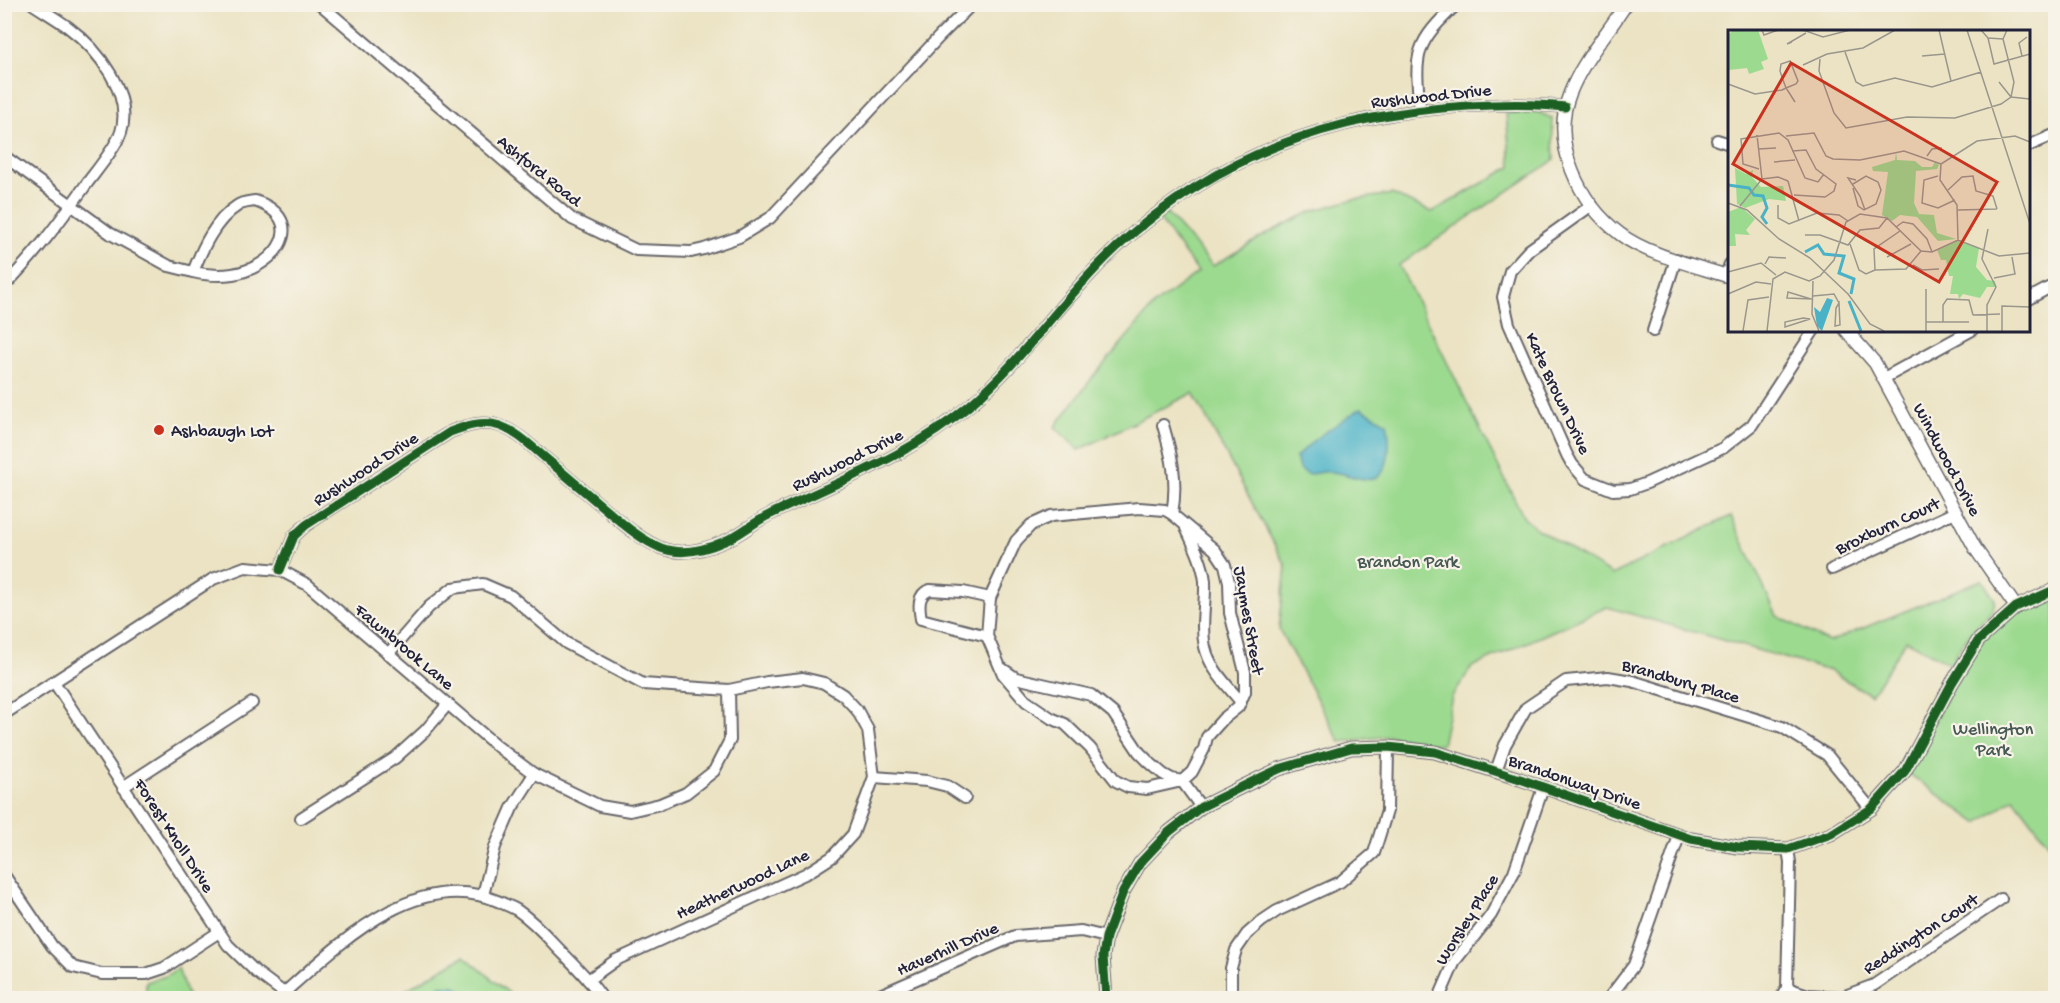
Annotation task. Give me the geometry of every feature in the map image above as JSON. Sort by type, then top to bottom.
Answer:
[{"type":"street","points":[[4,286],[43,244],[71,206],[121,134],[124,117],[123,101],[117,85],[97,56],[70,28],[33,4]]},
{"type":"street","name":"Ashford Road","points":[[320,4],[572,219],[636,250],[691,252],[727,243],[751,231],[774,214],[972,4]]},
{"type":"street","points":[[1420,109],[1416,75],[1419,51],[1431,30],[1457,4]]},
{"type":"street","points":[[1626,4],[1586,61],[1573,85],[1566,107],[1565,141],[1570,166],[1579,186],[1592,204],[1621,235],[1659,254],[1728,272]]},
{"type":"street","name":"Rushwood Drive","points":[[280,570],[294,536],[306,525],[450,432],[474,423],[499,425],[521,437],[634,533],[663,549],[696,552],[728,540],[765,517],[894,457],[938,429],[966,408],[1010,367],[1092,273],[1116,249],[1146,223],[1196,187],[1252,156],[1315,132],[1353,121],[1420,109],[1524,103],[1566,107]]},
{"type":"street","points":[[2030,145],[2055,134]]},
{"type":"street","points":[[1717,140],[1728,143]]},
{"type":"street","points":[[4,156],[111,234],[169,266],[194,272],[217,277],[245,271],[271,258],[280,246],[284,232],[280,217],[270,206],[255,201],[238,204],[226,215],[202,249],[194,272]]},
{"type":"street","name":"Kate Brown Drive","points":[[1592,204],[1528,250],[1510,271],[1503,297],[1509,324],[1567,455],[1585,478],[1613,490],[1630,489],[1724,448],[1752,425],[1813,332]]},
{"type":"street","points":[[1653,331],[1676,259]]},
{"type":"street","points":[[2030,298],[2055,284]]},
{"type":"street","name":"Windwood Drive","points":[[1848,332],[1875,363],[1975,548],[2016,607]]},
{"type":"street","points":[[1884,378],[1968,332]]},
{"type":"street","points":[[1163,425],[1174,463],[1175,500],[1172,514]]},
{"type":"street","name":"Jaymes Street","points":[[987,636],[990,598],[1016,541],[1031,525],[1051,516],[1140,508],[1165,510],[1172,514],[1184,524],[1215,550],[1225,565],[1229,582],[1230,613],[1245,672],[1245,692],[1240,702],[1215,672],[1205,647],[1203,611],[1205,582],[1198,554],[1184,524]]},
{"type":"street","name":"Broxburn Court","points":[[1832,569],[1955,512]]},
{"type":"street","name":"Fawnbrook Lane","points":[[4,714],[213,579],[246,567],[280,570],[308,585],[498,747],[534,774],[600,806],[630,811],[660,804],[686,793],[714,771],[730,740],[729,690]]},
{"type":"street","name":"Heatherwood Lane","points":[[388,654],[429,607],[453,588],[483,584],[511,596],[566,643],[643,684],[729,690],[767,682],[803,678],[824,683],[843,694],[857,710],[868,730],[874,777],[854,834],[832,857],[807,873],[616,960],[588,980]]},
{"type":"street","name":"Brandonway Drive","points":[[1106,999],[1103,956],[1106,937],[1123,892],[1140,862],[1169,832],[1201,807],[1279,769],[1351,748],[1388,747],[1435,752],[1496,771],[1678,836],[1738,847],[1788,849],[1831,834],[1871,809],[1905,771],[1952,683],[1978,641],[2016,607],[2055,589]]},
{"type":"street","points":[[990,598],[963,592],[926,591],[920,598],[921,619],[987,636],[1003,674],[1026,701],[1065,724],[1090,748],[1116,782],[1128,787],[1147,789],[1182,781],[1192,772],[1208,737],[1240,702]]},
{"type":"street","points":[[1000,667],[1016,678],[1091,695],[1113,713],[1139,752],[1172,779],[1182,781],[1201,807]]},
{"type":"street","name":"Brandbury Place","points":[[1496,771],[1505,745],[1526,708],[1566,681],[1608,677],[1632,681],[1782,727],[1827,755],[1871,809]]},
{"type":"street","name":"Forest Knoll Drive","points":[[54,682],[228,945],[282,996]]},
{"type":"street","points":[[123,787],[252,703]]},
{"type":"street","points":[[301,818],[395,758],[425,731],[448,704]]},
{"type":"street","points":[[1231,999],[1231,968],[1236,950],[1247,934],[1277,911],[1340,882],[1374,853],[1387,811],[1388,747]]},
{"type":"street","points":[[483,895],[495,847],[512,808],[534,774]]},
{"type":"street","points":[[874,777],[927,781],[947,786],[965,798]]},
{"type":"street","name":"Worsley Place","points":[[1439,999],[1455,961],[1491,915],[1514,872],[1543,788]]},
{"type":"street","points":[[1609,999],[1634,965],[1678,836]]},
{"type":"street","points":[[1784,993],[1790,862],[1788,849]]},
{"type":"street","points":[[4,875],[52,946],[73,967],[102,974],[146,974],[164,968],[219,932]]},
{"type":"street","points":[[282,996],[335,947],[390,910],[422,896],[458,892],[483,895],[517,910],[544,934],[588,980],[602,999]]},
{"type":"street","name":"Reddington Court","points":[[1784,993],[1842,997],[1874,985],[2001,899]]},
{"type":"street","name":"Haverhill Drive","points":[[873,999],[1014,936],[1081,931],[1106,937]]},
{"type":"green space","name":"Brandon Park","points":[[1538,112],[1552,118],[1554,160],[1399,265],[1524,518],[1537,529],[1612,575],[1731,516],[1777,616],[1829,642],[1982,580],[1995,600],[1993,610],[1974,629],[1958,650],[1951,664],[1906,640],[1871,695],[1830,671],[1607,607],[1472,667],[1452,696],[1442,745],[1390,736],[1340,742],[1279,629],[1286,566],[1193,393],[1079,450],[1055,427],[1092,378],[1154,305],[1198,272],[1159,219],[1167,213],[1213,266],[1268,233],[1312,211],[1351,200],[1392,194],[1432,212],[1511,167],[1506,113]]},
{"type":"green space","name":"Wellington Park","points":[[2055,589],[2055,852],[2014,798],[1978,823],[1905,771],[1978,641],[2009,612]]},
{"type":"green space","points":[[464,956],[515,998],[392,998]]},
{"type":"green space","points":[[178,968],[188,998],[146,998],[146,982],[166,976]]},
{"type":"water","points":[[1361,408],[1387,423],[1389,437],[1387,463],[1379,476],[1369,480],[1331,472],[1307,474],[1299,469],[1296,457],[1315,439]]},
{"type":"water","points":[[440,986],[455,986],[477,998],[421,998]]},
{"type":"cycle path","points":[[280,570],[294,536],[306,525],[450,432],[481,424],[494,424],[518,435],[623,524],[653,544],[677,552],[717,544],[769,515],[898,453],[947,423],[990,387],[1079,286],[1117,247],[1195,187],[1237,164],[1279,145],[1370,118],[1468,106],[1516,104],[1565,107]]},
{"type":"cycle path","points":[[1106,998],[1103,956],[1106,937],[1123,892],[1140,863],[1169,832],[1201,807],[1279,769],[1351,748],[1388,747],[1435,752],[1691,839],[1738,847],[1788,849],[1831,834],[1871,809],[1905,771],[1952,683],[1978,641],[2016,607],[2056,589]]},
{"type":"place","name":"Ashbaugh Lot","points":[[159,430]]}]
